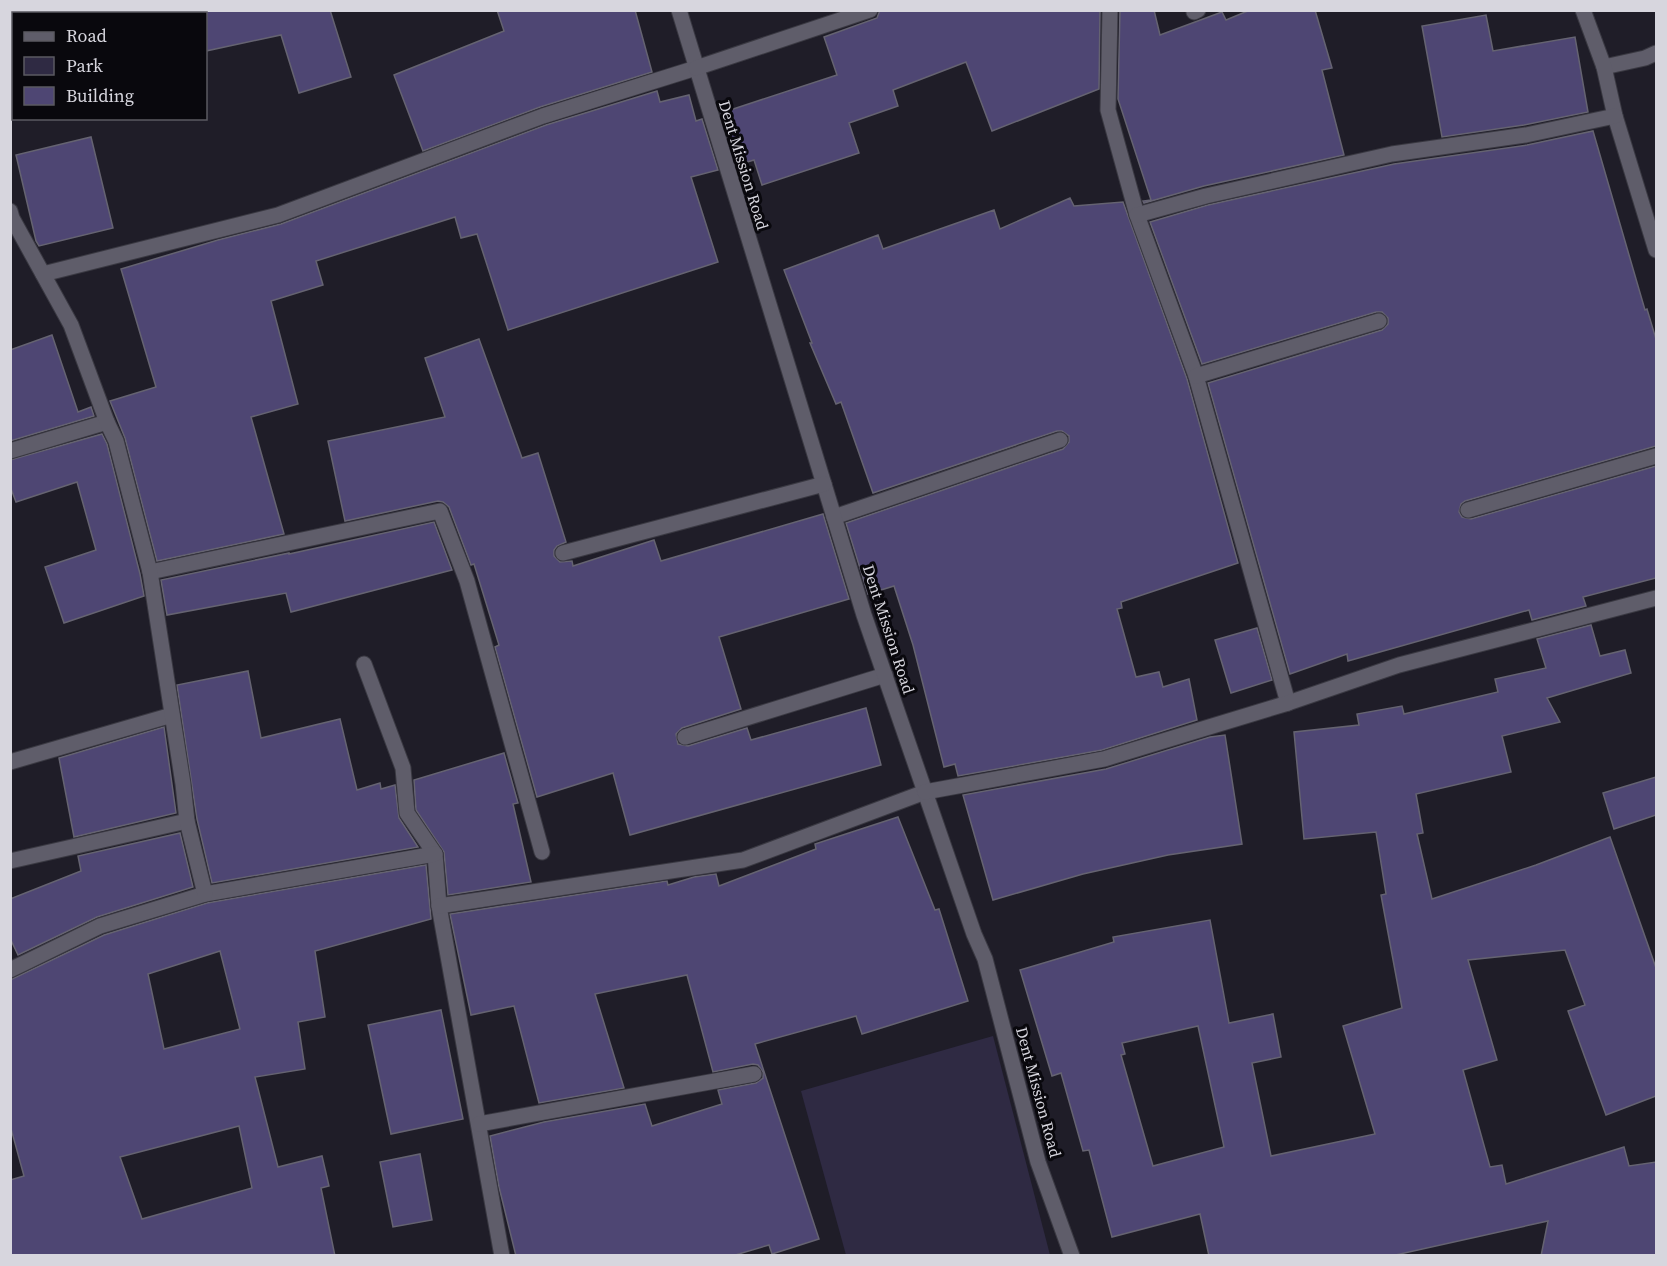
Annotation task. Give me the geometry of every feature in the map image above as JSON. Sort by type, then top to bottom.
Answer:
[{"type":"street","name":"Dent Mission Road","points":[[679,10],[864,615],[985,959],[1038,1162],[1072,1256]]},
{"type":"street","points":[[43,274],[278,215],[543,116],[870,10]]},
{"type":"street","points":[[1110,10],[1108,110],[1137,215],[1196,376],[1288,703]]},
{"type":"street","points":[[1583,10],[1604,67],[1615,116],[1656,250]]},
{"type":"street","points":[[1604,67],[1645,58],[1656,53]]},
{"type":"street","points":[[1137,215],[1206,196],[1392,154],[1526,135],[1615,116]]},
{"type":"street","points":[[11,216],[71,325],[116,441],[150,572],[187,821],[205,894]]},
{"type":"street","points":[[1196,376],[1379,321]]},
{"type":"street","points":[[10,451],[107,422]]},
{"type":"street","points":[[834,517],[1060,440]]},
{"type":"street","points":[[1468,510],[1656,456]]},
{"type":"street","points":[[563,553],[824,483]]},
{"type":"street","points":[[150,572],[440,511],[467,581],[542,852]]},
{"type":"street","points":[[439,906],[743,860],[925,792],[1104,759],[1288,703],[1399,665],[1656,598]]},
{"type":"street","points":[[364,664],[403,768],[407,813],[435,854],[439,906],[502,1256]]},
{"type":"street","points":[[685,737],[885,675]]},
{"type":"street","points":[[10,762],[172,715]]},
{"type":"street","points":[[10,861],[187,821]]},
{"type":"street","points":[[13,964],[100,926],[205,894],[435,854]]},
{"type":"street","points":[[479,1124],[754,1074]]},
{"type":"green space","points":[[993,1036],[1050,1255],[846,1255],[801,1091]]},
{"type":"building","points":[[206,10],[330,10],[351,77],[299,93],[281,35],[207,51]]},
{"type":"building","points":[[497,10],[635,10],[652,72],[540,107],[423,151],[394,75],[504,31]]},
{"type":"building","points":[[880,10],[1100,10],[1099,89],[992,131],[966,62],[893,90],[898,106],[849,123],[859,153],[762,185],[754,160],[737,165],[721,113],[837,75],[824,37],[877,18]]},
{"type":"building","points":[[1120,10],[1154,10],[1160,35],[1222,12],[1226,20],[1250,10],[1315,10],[1332,68],[1322,70],[1344,155],[1204,186],[1144,203],[1143,201],[1151,200],[1118,99]]},
{"type":"building","points":[[1486,15],[1493,51],[1575,37],[1588,112],[1524,125],[1442,137],[1422,26]]},
{"type":"building","points":[[657,91],[660,102],[689,95],[696,121],[702,119],[718,170],[691,177],[718,262],[508,330],[477,234],[461,238],[455,217],[316,261],[323,285],[271,301],[298,404],[251,417],[284,534],[157,561],[125,438],[110,401],[156,387],[121,269],[281,224],[546,125]]},
{"type":"building","points":[[1593,131],[1645,310],[1647,309],[1656,339],[1656,446],[1465,501],[1461,504],[1459,512],[1462,517],[1471,519],[1656,466],[1656,578],[1583,597],[1586,606],[1532,620],[1529,610],[1348,661],[1347,654],[1290,674],[1208,383],[1382,330],[1388,324],[1388,318],[1382,312],[1376,312],[1202,364],[1150,222],[1208,205],[1394,164],[1527,145]]},
{"type":"building","points":[[91,137],[113,228],[39,246],[16,155]]},
{"type":"building","points":[[1070,198],[1074,206],[1123,202],[1187,379],[1238,563],[1121,602],[1122,608],[1117,609],[1136,677],[1159,672],[1163,687],[1189,679],[1197,720],[1102,750],[958,776],[955,764],[944,767],[913,645],[894,586],[868,594],[846,523],[1063,449],[1069,442],[1069,436],[1062,431],[1057,431],[873,493],[841,402],[836,404],[810,343],[812,343],[784,270],[878,235],[883,249],[994,210],[1000,229]]},
{"type":"building","points":[[52,335],[78,412],[91,407],[94,416],[10,441],[10,350]]},
{"type":"building","points":[[479,339],[522,458],[538,453],[566,542],[554,550],[554,556],[560,562],[572,561],[573,566],[654,540],[661,561],[823,514],[849,599],[719,637],[741,709],[682,728],[676,734],[678,744],[688,746],[747,728],[751,740],[866,708],[881,765],[630,835],[613,773],[537,797],[495,647],[499,645],[474,564],[471,565],[449,507],[438,501],[345,521],[328,441],[445,417],[425,358]]},
{"type":"building","points":[[102,434],[107,444],[144,596],[64,623],[45,567],[96,550],[77,482],[16,502],[10,486],[10,460]]},
{"type":"building","points":[[434,522],[452,570],[291,612],[286,593],[167,615],[161,580]]},
{"type":"building","points":[[1591,625],[1600,656],[1625,650],[1631,673],[1547,698],[1560,722],[1502,736],[1511,772],[1416,794],[1423,833],[1417,834],[1432,899],[1536,865],[1610,837],[1656,968],[1656,1096],[1606,1115],[1568,1011],[1585,1005],[1565,950],[1468,960],[1497,1060],[1463,1070],[1490,1167],[1502,1165],[1506,1184],[1624,1147],[1629,1166],[1656,1162],[1656,1256],[1541,1256],[1548,1221],[1391,1256],[1209,1256],[1200,1214],[1112,1237],[1089,1150],[1083,1151],[1061,1073],[1052,1076],[1020,970],[1114,942],[1113,937],[1210,920],[1229,1023],[1273,1014],[1281,1057],[1252,1063],[1271,1156],[1375,1134],[1343,1026],[1402,1008],[1381,895],[1386,894],[1376,832],[1304,839],[1294,732],[1359,725],[1357,714],[1402,706],[1404,714],[1498,692],[1495,679],[1546,668],[1537,639]],"holes":[[[1198,1026],[1224,1147],[1153,1166],[1121,1055],[1125,1054],[1122,1043]]]},
{"type":"building","points":[[1257,628],[1272,680],[1231,693],[1215,640]]},
{"type":"building","points":[[248,671],[261,738],[340,719],[357,790],[380,783],[381,789],[395,785],[399,818],[418,847],[212,883],[197,819],[177,685]]},
{"type":"building","points":[[164,727],[176,813],[74,837],[59,758]]},
{"type":"building","points":[[1225,735],[1242,844],[1168,855],[1083,874],[993,900],[963,795],[1106,769],[1210,737]]},
{"type":"building","points":[[504,753],[518,803],[513,804],[531,882],[448,895],[444,852],[416,810],[414,780]]},
{"type":"building","points":[[1656,777],[1656,815],[1614,829],[1603,793]]},
{"type":"building","points":[[898,817],[935,910],[939,909],[968,1001],[862,1034],[856,1016],[755,1044],[819,1239],[772,1254],[769,1245],[732,1256],[516,1256],[499,1187],[490,1136],[544,1122],[645,1104],[652,1126],[722,1104],[718,1090],[756,1083],[763,1078],[763,1072],[758,1065],[753,1064],[713,1072],[687,975],[595,994],[624,1088],[539,1103],[514,1006],[471,1015],[450,914],[667,881],[668,885],[694,877],[716,874],[719,886],[816,849],[815,844]]},
{"type":"building","points":[[180,833],[193,887],[97,917],[18,955],[10,938],[10,899],[81,871],[78,856]]},
{"type":"building","points":[[426,865],[431,919],[315,951],[325,1017],[298,1022],[305,1069],[255,1077],[278,1167],[322,1156],[329,1186],[321,1188],[335,1256],[10,1256],[10,1180],[24,1176],[10,1125],[10,980],[104,935],[207,903]],"holes":[[[220,951],[240,1029],[164,1049],[148,974]],[[239,1126],[252,1188],[142,1219],[120,1157]]]},
{"type":"building","points":[[441,1010],[463,1119],[391,1134],[368,1025]]},
{"type":"building","points":[[420,1154],[432,1220],[393,1227],[380,1162]]}]
